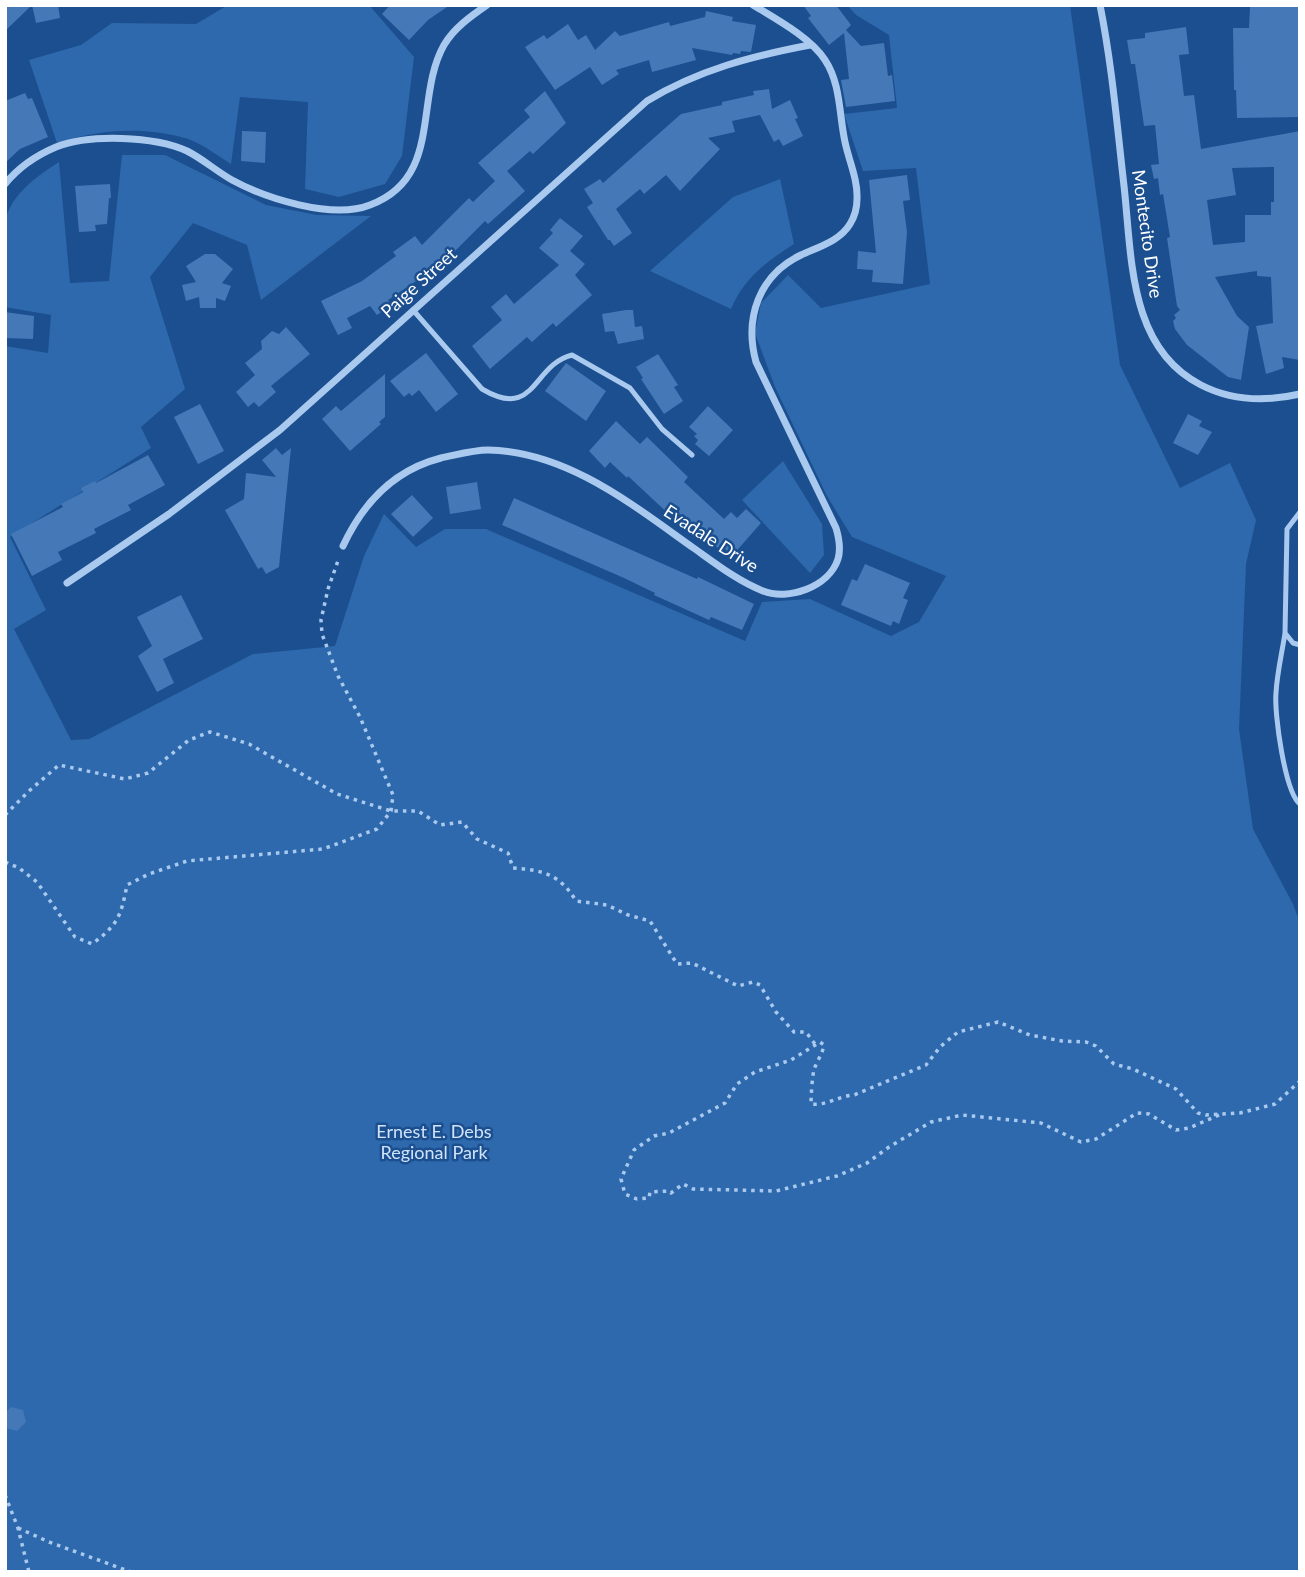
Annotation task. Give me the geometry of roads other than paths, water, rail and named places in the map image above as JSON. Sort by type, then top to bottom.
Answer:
[{"type":"street","points":[[5,184],[14,173],[36,157],[58,146],[91,140],[147,139],[187,151],[249,189],[279,198],[314,207],[342,210],[373,205],[403,182],[413,168],[423,145],[436,62],[445,43],[472,15],[487,5]]},
{"type":"street","name":"Evadale Drive","points":[[343,546],[368,502],[407,471],[431,461],[485,450],[540,457],[577,473],[641,512],[726,571],[763,591],[780,595],[796,593],[816,584],[830,573],[838,559],[836,528],[756,362],[751,343],[754,312],[766,283],[797,257],[835,239],[848,228],[855,215],[857,197],[845,145],[838,93],[824,58],[781,22],[753,5]]},
{"type":"street","name":"Montecito Drive","points":[[1100,5],[1112,77],[1135,286],[1150,334],[1160,351],[1176,369],[1217,393],[1254,399],[1300,394]]},
{"type":"street","name":"Paige Street","points":[[67,583],[169,514],[261,445],[647,101],[674,85],[707,71],[740,60],[810,45]]},
{"type":"lane","points":[[412,310],[482,389],[492,395],[505,400],[516,399],[528,392],[564,357],[572,355],[630,388],[662,429],[692,455]]},
{"type":"lane","points":[[1300,512],[1287,529],[1284,633],[1275,695],[1284,768],[1294,800],[1300,804]]},
{"type":"lane","points":[[1284,633],[1293,643],[1300,645]]},
{"type":"park label","name":"Ernest E. Debs Regional Park","points":[[434,1142]]}]
